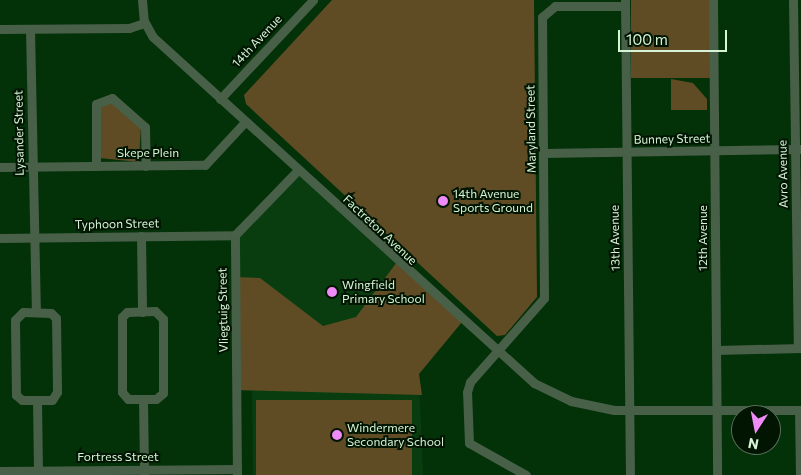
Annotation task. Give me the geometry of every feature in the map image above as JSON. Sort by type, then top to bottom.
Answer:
[{"type":"street","points":[[0,29],[129,28],[144,23],[142,0]]},
{"type":"street","name":"14th Avenue","points":[[220,99],[312,0]]},
{"type":"street","name":"12th Avenue","points":[[713,0],[717,475]]},
{"type":"street","name":"Avro Avenue","points":[[792,0],[798,150],[800,348]]},
{"type":"street","name":"13th Avenue","points":[[625,3],[630,475]]},
{"type":"street","name":"Maryland Street","points":[[526,475],[473,447],[467,439],[468,386],[544,298],[544,14],[555,6],[625,3]]},
{"type":"street","name":"Factreton Avenue","points":[[144,23],[150,34],[220,99],[496,353],[534,383],[560,396],[630,411],[800,410]]},
{"type":"street","name":"Lysander Street","points":[[30,29],[31,166],[36,312]]},
{"type":"street","points":[[96,166],[96,104],[112,98],[146,127],[146,166]]},
{"type":"street","name":"Skepe Plein","points":[[0,167],[208,164],[245,122]]},
{"type":"street","name":"Bunney Street","points":[[544,153],[798,150]]},
{"type":"street","points":[[235,235],[298,170]]},
{"type":"street","name":"Typhoon Street","points":[[0,238],[235,235]]},
{"type":"street","name":"Vliegtuig Street","points":[[235,235],[237,472]]},
{"type":"street","points":[[141,236],[142,312]]},
{"type":"street","points":[[51,312],[56,318],[57,383],[55,398],[37,400],[22,400],[16,394],[16,329],[18,315],[51,312]]},
{"type":"street","points":[[127,312],[142,312],[162,315],[163,395],[143,399],[126,398],[122,384],[122,317],[127,312]]},
{"type":"street","points":[[717,350],[800,348]]},
{"type":"street","points":[[143,399],[144,472]]},
{"type":"street","points":[[37,400],[38,473]]},
{"type":"street","points":[[800,410],[800,475]]},
{"type":"street","name":"Fortress Street","points":[[0,471],[38,473],[237,472]]},
{"type":"shaded area","name":"14th Avenue Sports Ground","points":[[332,0],[534,0],[537,297],[505,335],[497,336],[246,104],[244,95]]},
{"type":"shaded area","points":[[631,0],[710,0],[710,78],[631,78]]},
{"type":"shaded area","points":[[671,79],[693,83],[707,99],[707,110],[671,110]]},
{"type":"shaded area","points":[[112,100],[141,126],[139,162],[99,158],[99,105]]},
{"type":"shaded area","name":"Wingfield Primary School","points":[[298,170],[462,322],[419,374],[423,475],[253,475],[252,391],[236,390],[235,235]]},
{"type":"shaded area","points":[[397,262],[462,322],[419,374],[422,395],[236,390],[235,277],[260,278],[323,326],[356,317]]},
{"type":"shaded area","name":"Windermere Secondary School","points":[[256,400],[412,400],[412,475],[256,475]]},
{"type":"place","name":"14th Avenue Sports Ground","points":[[443,201]]},
{"type":"place","name":"Wingfield Primary School","points":[[332,292]]},
{"type":"place","name":"Windermere Secondary School","points":[[337,435]]}]
